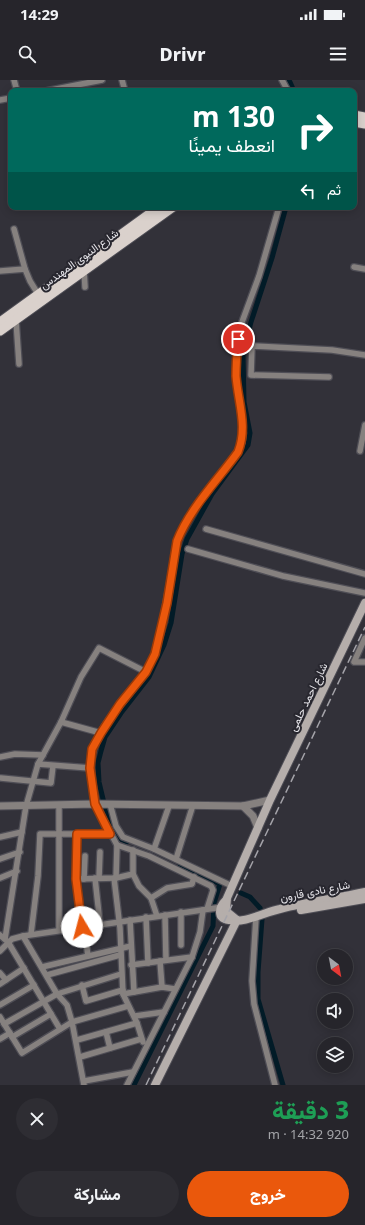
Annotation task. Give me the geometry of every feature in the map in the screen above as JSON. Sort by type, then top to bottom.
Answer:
[{"type":"main road","name":"شارع النبوى المهندس","points":[[0,322],[155,210]]},
{"type":"main road","name":"شارع النبوى المهندس","points":[[0,331],[169,210]]},
{"type":"main road","name":"شارع احمد حلمى","points":[[222,905],[270,800],[365,603]]},
{"type":"main road","name":"شارع نادى قارون","points":[[237,920],[256,917],[281,908],[365,892]]},
{"type":"main road","name":"شارع نادى قارون","points":[[269,913],[281,913],[365,899]]},
{"type":"main road","points":[[222,905],[220,913],[222,917],[230,921],[237,920]]},
{"type":"main road","points":[[156,1085],[237,920]]},
{"type":"street","points":[[61,88],[102,80]]},
{"type":"street","points":[[146,1048],[141,1039],[135,1016],[128,1006],[123,992],[115,878],[117,845],[110,834],[96,804],[90,768],[92,749],[120,704],[146,672],[155,654],[159,640],[177,541],[181,532],[196,508],[238,452],[242,442],[242,418],[236,376],[238,339],[242,322],[259,276],[278,210]]},
{"type":"street","points":[[14,229],[25,269],[38,294]]},
{"type":"street","points":[[0,264],[0,271],[25,269]]},
{"type":"street","points":[[354,266],[365,270]]},
{"type":"street","points":[[84,270],[85,287]]},
{"type":"street","points":[[16,320],[19,364]]},
{"type":"street","points":[[329,377],[251,375],[252,346],[332,350],[365,355]]},
{"type":"street","points":[[360,451],[365,426]]},
{"type":"street","points":[[206,530],[365,574]]},
{"type":"street","points":[[188,550],[283,576],[365,592]]},
{"type":"street","points":[[365,638],[354,662],[365,662]]},
{"type":"street","points":[[0,951],[4,939],[17,871],[26,806],[32,780],[38,764],[61,722],[81,677],[99,648],[146,672]]},
{"type":"street","points":[[61,722],[101,733]]},
{"type":"street","points":[[0,757],[15,754],[43,755]]},
{"type":"street","points":[[38,764],[90,768]]},
{"type":"street","points":[[1,778],[51,783],[53,766]]},
{"type":"street","points":[[0,806],[109,804],[243,806],[270,800]]},
{"type":"street","points":[[109,804],[116,826],[123,837],[154,849],[232,886]]},
{"type":"street","points":[[59,805],[59,930]]},
{"type":"street","points":[[176,859],[193,805]]},
{"type":"street","points":[[154,849],[169,806]]},
{"type":"street","points":[[243,806],[254,816],[258,828]]},
{"type":"street","points":[[0,837],[22,832]]},
{"type":"street","points":[[31,934],[38,876],[40,834],[110,834]]},
{"type":"street","points":[[77,834],[76,879],[88,956]]},
{"type":"street","points":[[117,845],[133,850],[194,877],[212,888],[192,957],[127,1085]]},
{"type":"street","points":[[133,850],[133,874],[139,886],[151,898],[157,916]]},
{"type":"street","points":[[0,859],[20,852]]},
{"type":"street","points":[[100,852],[97,878],[100,924]]},
{"type":"street","points":[[84,879],[85,856]]},
{"type":"street","points":[[0,878],[17,871]]},
{"type":"street","points":[[76,879],[115,878],[133,874]]},
{"type":"street","points":[[151,898],[167,888],[192,884],[194,877]]},
{"type":"street","points":[[4,939],[206,909],[222,905]]},
{"type":"street","points":[[181,912],[181,945]]},
{"type":"street","points":[[165,915],[166,960]]},
{"type":"street","points":[[146,917],[148,963]]},
{"type":"street","points":[[256,917],[252,981],[254,1004],[275,1085]]},
{"type":"street","points":[[130,920],[131,965],[134,992]]},
{"type":"street","points":[[23,936],[58,994],[67,1005],[77,1040],[84,1083],[133,1072]]},
{"type":"street","points":[[4,939],[24,968],[60,1029]]},
{"type":"street","points":[[42,967],[131,946]]},
{"type":"street","points":[[47,975],[120,955]]},
{"type":"street","points":[[131,965],[192,957]]},
{"type":"street","points":[[160,961],[162,987]]},
{"type":"street","points":[[0,984],[24,968]]},
{"type":"street","points":[[0,973],[6,980]]},
{"type":"street","points":[[4,1024],[58,994],[82,985],[121,974]]},
{"type":"street","points":[[0,1005],[34,985]]},
{"type":"street","points":[[82,985],[86,1001],[123,992],[134,992],[162,987],[176,989]]},
{"type":"street","points":[[0,1017],[22,1053],[72,1022],[128,1006]]},
{"type":"street","points":[[135,1016],[164,1012]]},
{"type":"street","points":[[0,1039],[11,1035],[51,1014]]},
{"type":"street","points":[[77,1040],[137,1023]]},
{"type":"street","points":[[106,1032],[110,1048]]},
{"type":"street","points":[[80,1057],[141,1039]]},
{"type":"waterway","points":[[289,80],[293,88]]},
{"type":"waterway","points":[[127,842],[117,837],[104,803],[99,782],[98,763],[101,751],[105,737],[121,713],[149,677],[164,645],[171,623],[182,554],[187,539],[212,494],[248,445],[250,433],[244,402],[243,354],[251,322],[272,258],[285,210]]},
{"type":"waterway","points":[[134,1085],[213,926],[214,903],[220,884],[180,864]]},
{"type":"waterway","points":[[241,893],[250,897],[260,908]]},
{"type":"waterway","points":[[262,919],[258,972],[258,999],[283,1085]]},
{"type":"railway","points":[[146,1085],[365,627]]},
{"type":"route","points":[[82,927],[78,905],[76,879],[77,834],[110,834],[95,804],[90,768],[92,749],[120,704],[139,683],[155,654],[167,603],[177,541],[181,532],[196,508],[238,452],[242,442],[242,418],[236,376],[238,339]]}]
